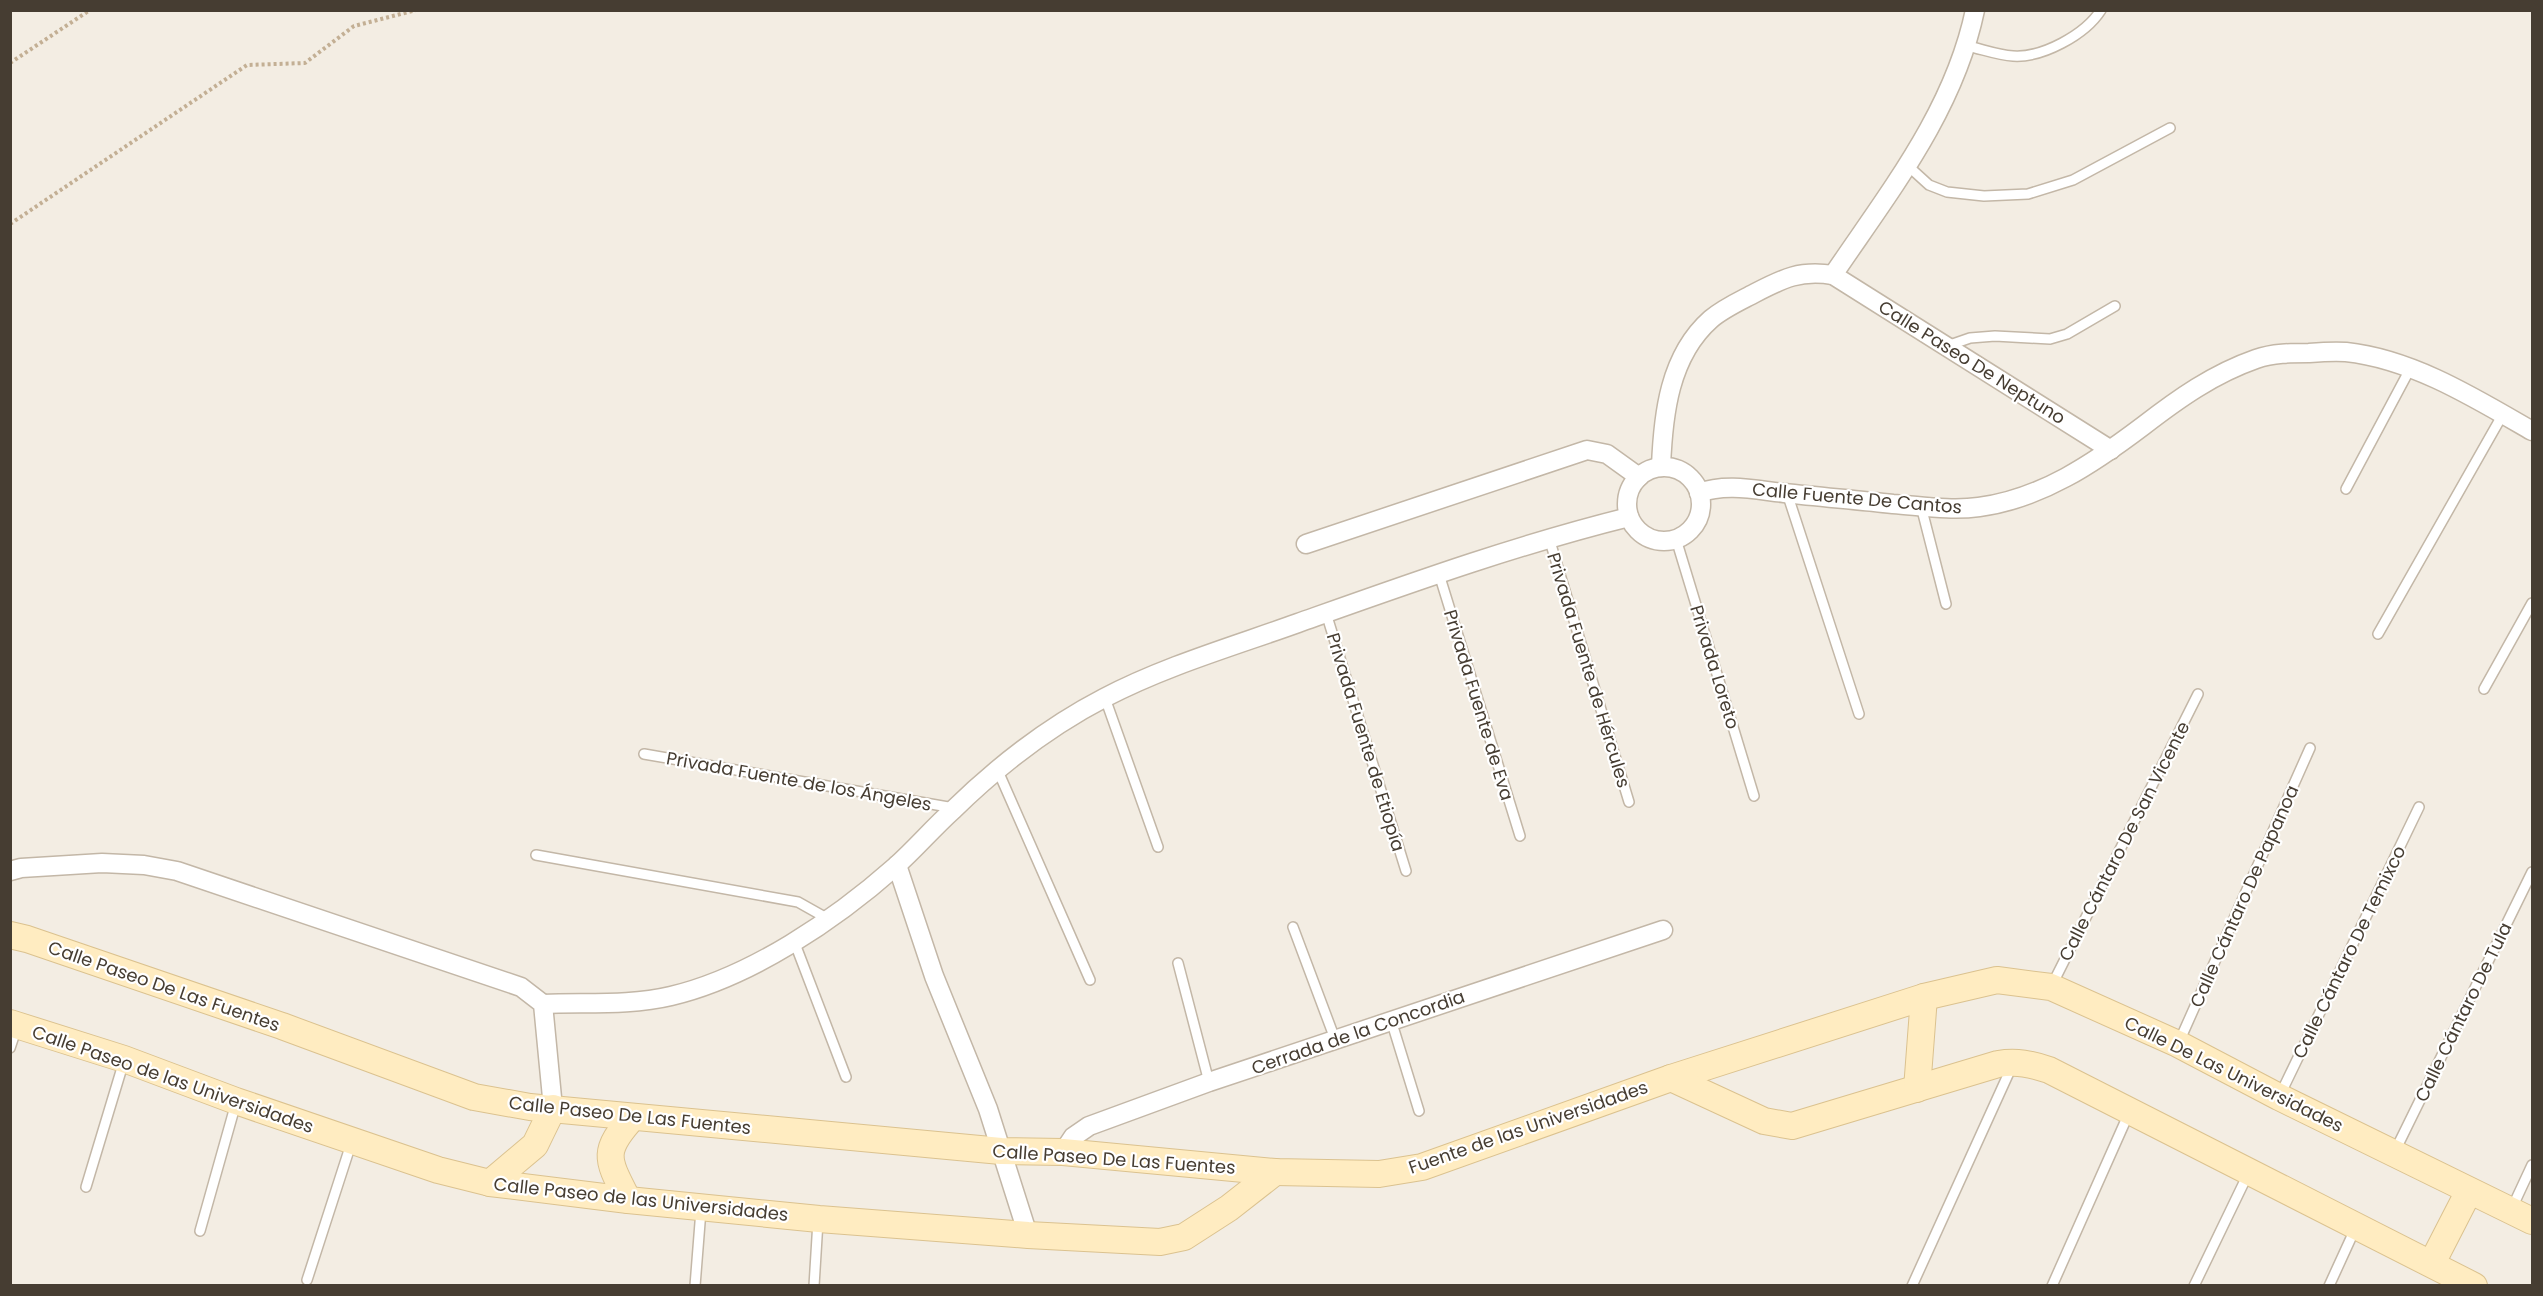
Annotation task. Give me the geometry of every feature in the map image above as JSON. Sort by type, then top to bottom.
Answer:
[{"type":"street","points":[[1661,467],[1663,419],[1673,378],[1699,330],[1713,317],[1779,282],[1802,273],[1833,275],[1907,165],[1945,101],[1967,46],[1975,10]]},
{"type":"street","name":"Calle Paseo De Neptuno","points":[[1833,275],[2111,450]]},
{"type":"street","name":"Calle Fuente De Cantos","points":[[1699,493],[1724,488],[1921,507],[1975,508],[2022,498],[2054,484],[2111,450],[2192,389],[2258,359],[2291,353],[2345,352],[2382,359],[2410,369],[2503,414],[2532,431]]},
{"type":"street","points":[[1306,544],[1587,450],[1607,454],[1639,477]]},
{"type":"street","points":[[1661,467],[1678,470],[1685,474],[1699,493],[1701,505],[1694,526],[1676,539],[1653,539],[1643,534],[1629,517],[1628,495],[1632,485],[1639,477],[1661,467]]},
{"type":"street","points":[[10,871],[21,868],[102,862],[177,871],[504,980],[521,987],[543,1004],[652,1000],[674,996],[734,973],[830,920],[897,865],[954,808],[998,771],[1047,733],[1104,698],[1168,670],[1439,574],[1548,537],[1629,517]]},
{"type":"street","points":[[897,865],[934,976],[988,1109],[1028,1235]]},
{"type":"street","name":"Cerrada de la Concordia","points":[[1063,1152],[1074,1137],[1089,1126],[1390,1020],[1663,930]]},
{"type":"street","name":"Calle Paseo De Las Fuentes","points":[[10,935],[282,1026],[474,1096],[530,1107],[1001,1150],[1063,1152],[1275,1172]]},
{"type":"street","name":"Calle De Las Universidades","points":[[1924,997],[1996,980],[2051,987],[2178,1044],[2279,1097],[2522,1216]]},
{"type":"street","points":[[1924,997],[1917,1089],[2014,1061],[2049,1070],[2358,1225],[2471,1285]]},
{"type":"street","name":"Fuente de las Universidades","points":[[1275,1172],[1379,1174],[1422,1167],[1671,1078],[1924,997]]},
{"type":"street","points":[[490,1183],[535,1145],[553,1108],[543,1004]]},
{"type":"street","name":"Calle Paseo de las Universidades","points":[[13,1032],[124,1059],[236,1101],[438,1170],[490,1183],[628,1200],[819,1219],[1028,1235],[1160,1242],[1184,1237],[1229,1208],[1275,1172]]},
{"type":"street","name":"Fuente de las Universidades","points":[[1671,1078],[1764,1121],[1792,1126],[1917,1089]]},
{"type":"street","points":[[628,1200],[612,1170],[609,1151],[616,1136],[633,1117]]},
{"type":"street","points":[[2432,1263],[2469,1191]]},
{"type":"lane","points":[[1967,46],[2013,56],[2034,55],[2066,42],[2097,18],[2101,10]]},
{"type":"lane","points":[[1907,165],[1929,185],[1947,192],[1984,196],[2028,194],[2073,180],[2170,128]]},
{"type":"lane","points":[[1947,346],[1970,338],[1995,336],[2050,339],[2067,334],[2115,306]]},
{"type":"lane","points":[[2346,489],[2410,369]]},
{"type":"lane","points":[[2378,634],[2503,414]]},
{"type":"lane","points":[[1787,493],[1859,714]]},
{"type":"lane","points":[[1921,507],[1946,604]]},
{"type":"lane","name":"Privada Fuente de Hércules","points":[[1548,537],[1629,802]]},
{"type":"lane","name":"Privada Loreto","points":[[1676,539],[1754,796]]},
{"type":"lane","name":"Privada Fuente de Eva","points":[[1439,574],[1520,836]]},
{"type":"lane","points":[[2484,689],[2532,603]]},
{"type":"lane","name":"Privada Fuente de Etiopía","points":[[1326,613],[1406,871]]},
{"type":"lane","name":"Calle Cántaro De San Vicente","points":[[2051,987],[2198,694]]},
{"type":"lane","points":[[1104,698],[1158,847]]},
{"type":"lane","name":"Calle Cántaro De Papanoa","points":[[2178,1044],[2310,748]]},
{"type":"lane","name":"Privada Fuente de los Ángeles","points":[[644,754],[954,808]]},
{"type":"lane","points":[[998,771],[1090,980]]},
{"type":"lane","name":"Calle Cántaro De Temixco","points":[[2279,1097],[2419,807]]},
{"type":"lane","points":[[536,855],[798,902],[830,920]]},
{"type":"lane","name":"Calle Cántaro De Tula","points":[[2394,1153],[2532,872]]},
{"type":"lane","points":[[1293,927],[1335,1039]]},
{"type":"lane","points":[[794,941],[846,1077]]},
{"type":"lane","points":[[1178,963],[1209,1082]]},
{"type":"lane","points":[[1390,1020],[1419,1110]]},
{"type":"lane","points":[[86,1187],[124,1059]]},
{"type":"lane","points":[[1912,1286],[2014,1061]]},
{"type":"lane","points":[[200,1231],[236,1101]]},
{"type":"lane","points":[[2052,1286],[2130,1111]]},
{"type":"lane","points":[[307,1280],[352,1141]]},
{"type":"lane","points":[[2522,1216],[2532,1165]]},
{"type":"lane","points":[[2194,1286],[2250,1170]]},
{"type":"lane","points":[[695,1286],[701,1207]]},
{"type":"lane","points":[[814,1286],[819,1219]]},
{"type":"lane","points":[[2329,1286],[2358,1225]]},
{"type":"path","points":[[10,63],[90,10]]},
{"type":"path","points":[[10,224],[247,64],[305,63],[354,26],[416,10]]}]
